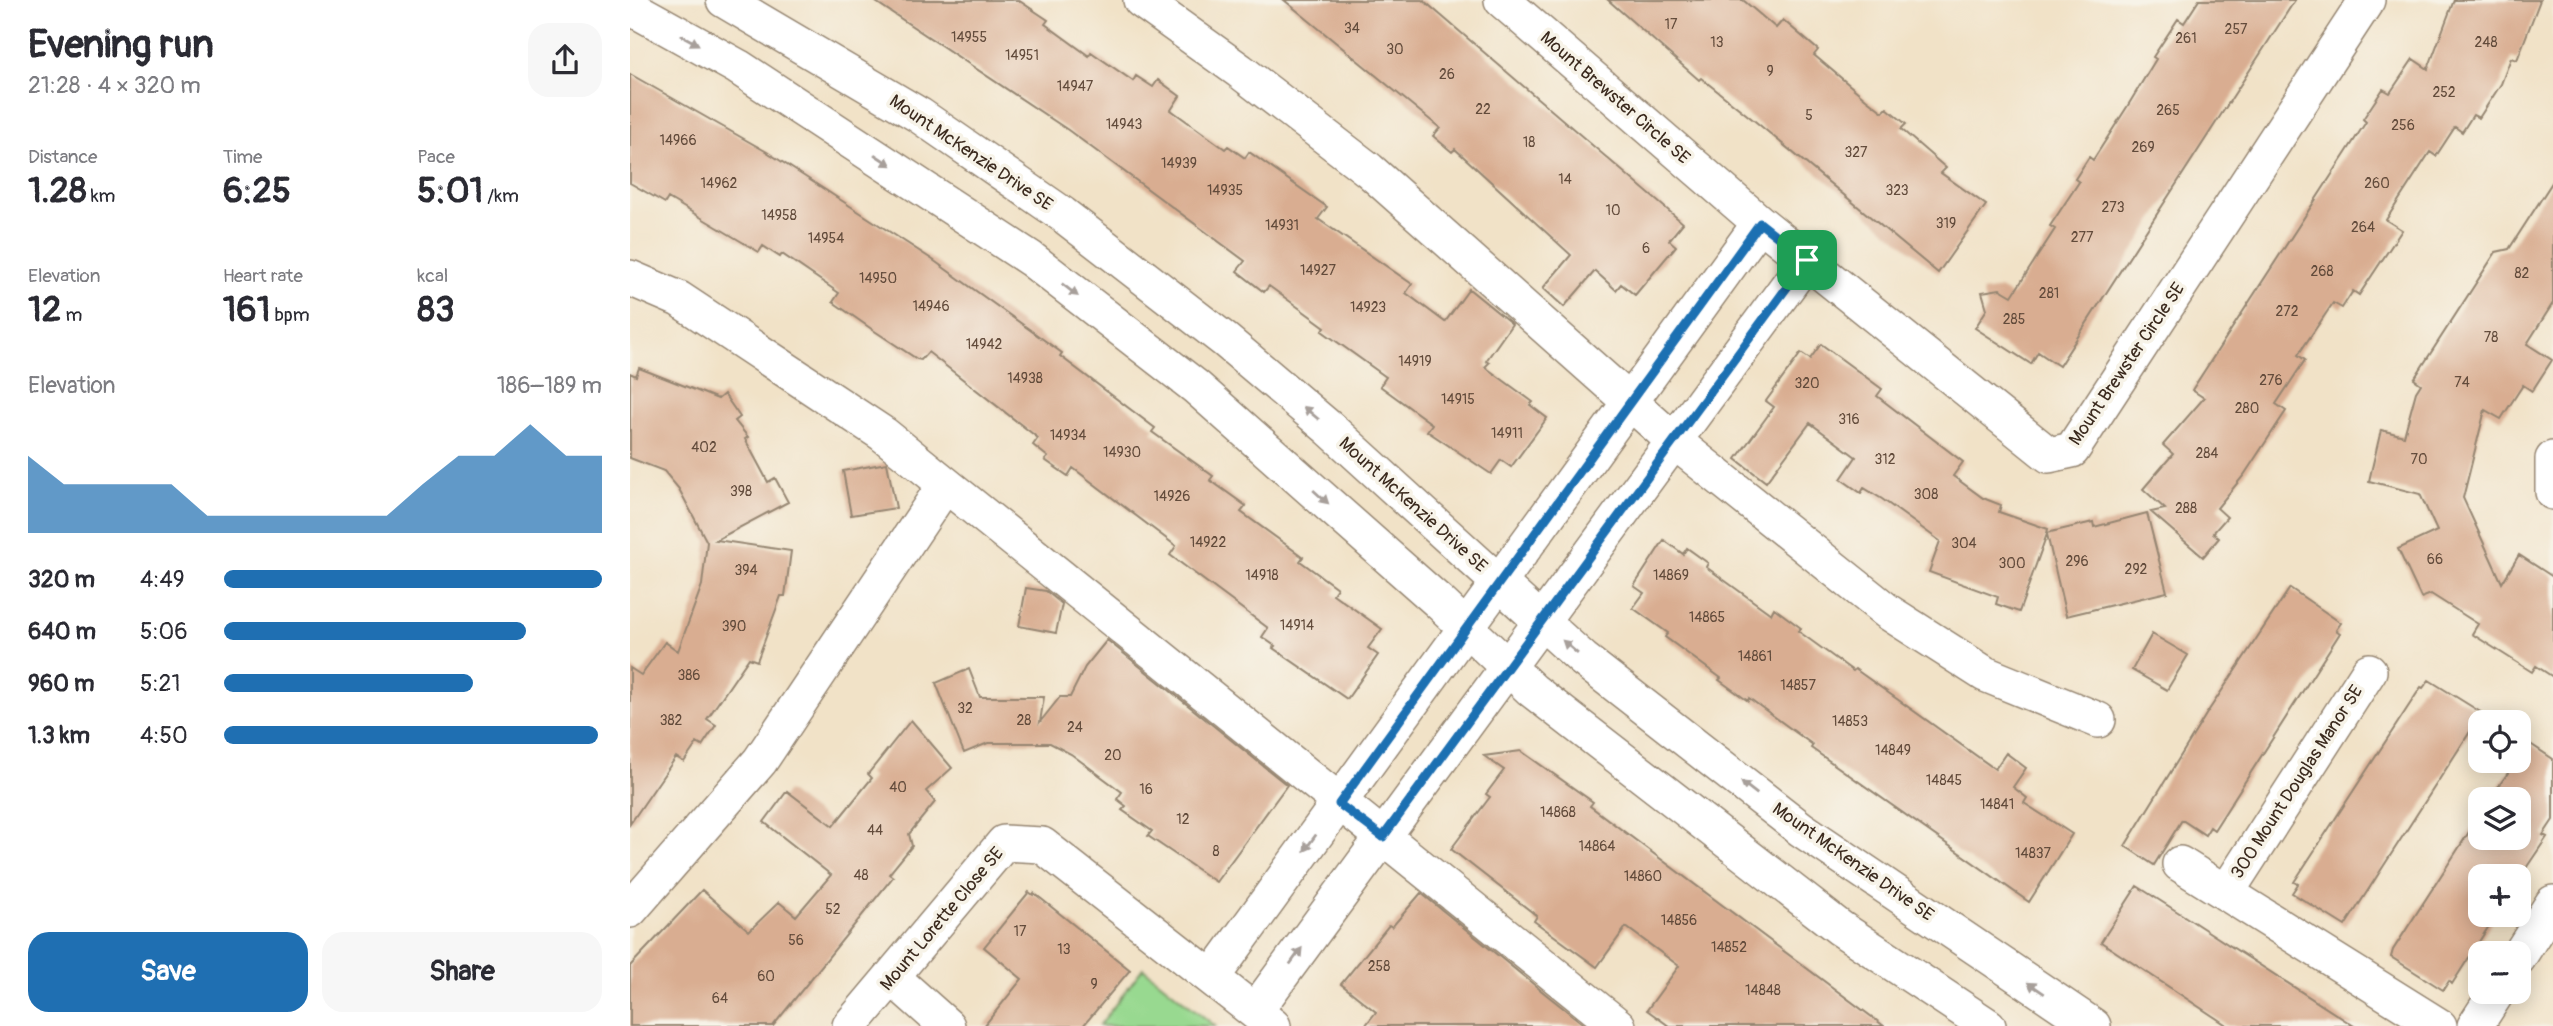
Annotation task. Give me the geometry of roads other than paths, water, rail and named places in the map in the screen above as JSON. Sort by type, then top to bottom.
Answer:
[{"type":"street","name":"Mount McKenzie Drive SE","points":[[724,0],[919,116],[1062,214],[1226,341],[1330,429],[1583,659],[1801,829],[2093,1026]]},
{"type":"street","points":[[1141,0],[1240,71],[1369,170],[1674,441],[1888,612],[1985,674],[2098,720]]},
{"type":"street","name":"Mount Brewster Circle SE","points":[[1502,0],[1760,223],[2049,455],[2072,450],[2367,0]]},
{"type":"street","points":[[630,8],[738,67],[1031,260],[1196,387],[1507,668],[1840,928],[1988,1026]]},
{"type":"street","points":[[1213,976],[1760,223]]},
{"type":"street","points":[[1507,668],[1807,260]]},
{"type":"street","points":[[630,278],[679,299],[883,434],[1339,804],[1618,1026]]},
{"type":"street","points":[[2553,459],[2553,492]]},
{"type":"street","points":[[630,910],[760,761],[945,485]]},
{"type":"street","name":"Mount Lorette Close SE","points":[[850,1026],[1004,843],[1042,845],[1264,1018],[1383,837],[1507,668]]},
{"type":"street","name":"300 Mount Douglas Manor SE","points":[[2226,893],[2369,671]]},
{"type":"street","name":"300 Mount Douglas Manor SE","points":[[2180,864],[2438,1026]]},
{"type":"street","points":[[2529,941],[2553,903]]},
{"type":"street","points":[[892,978],[947,1026]]},
{"type":"street","points":[[2476,1026],[2490,1004]]}]
